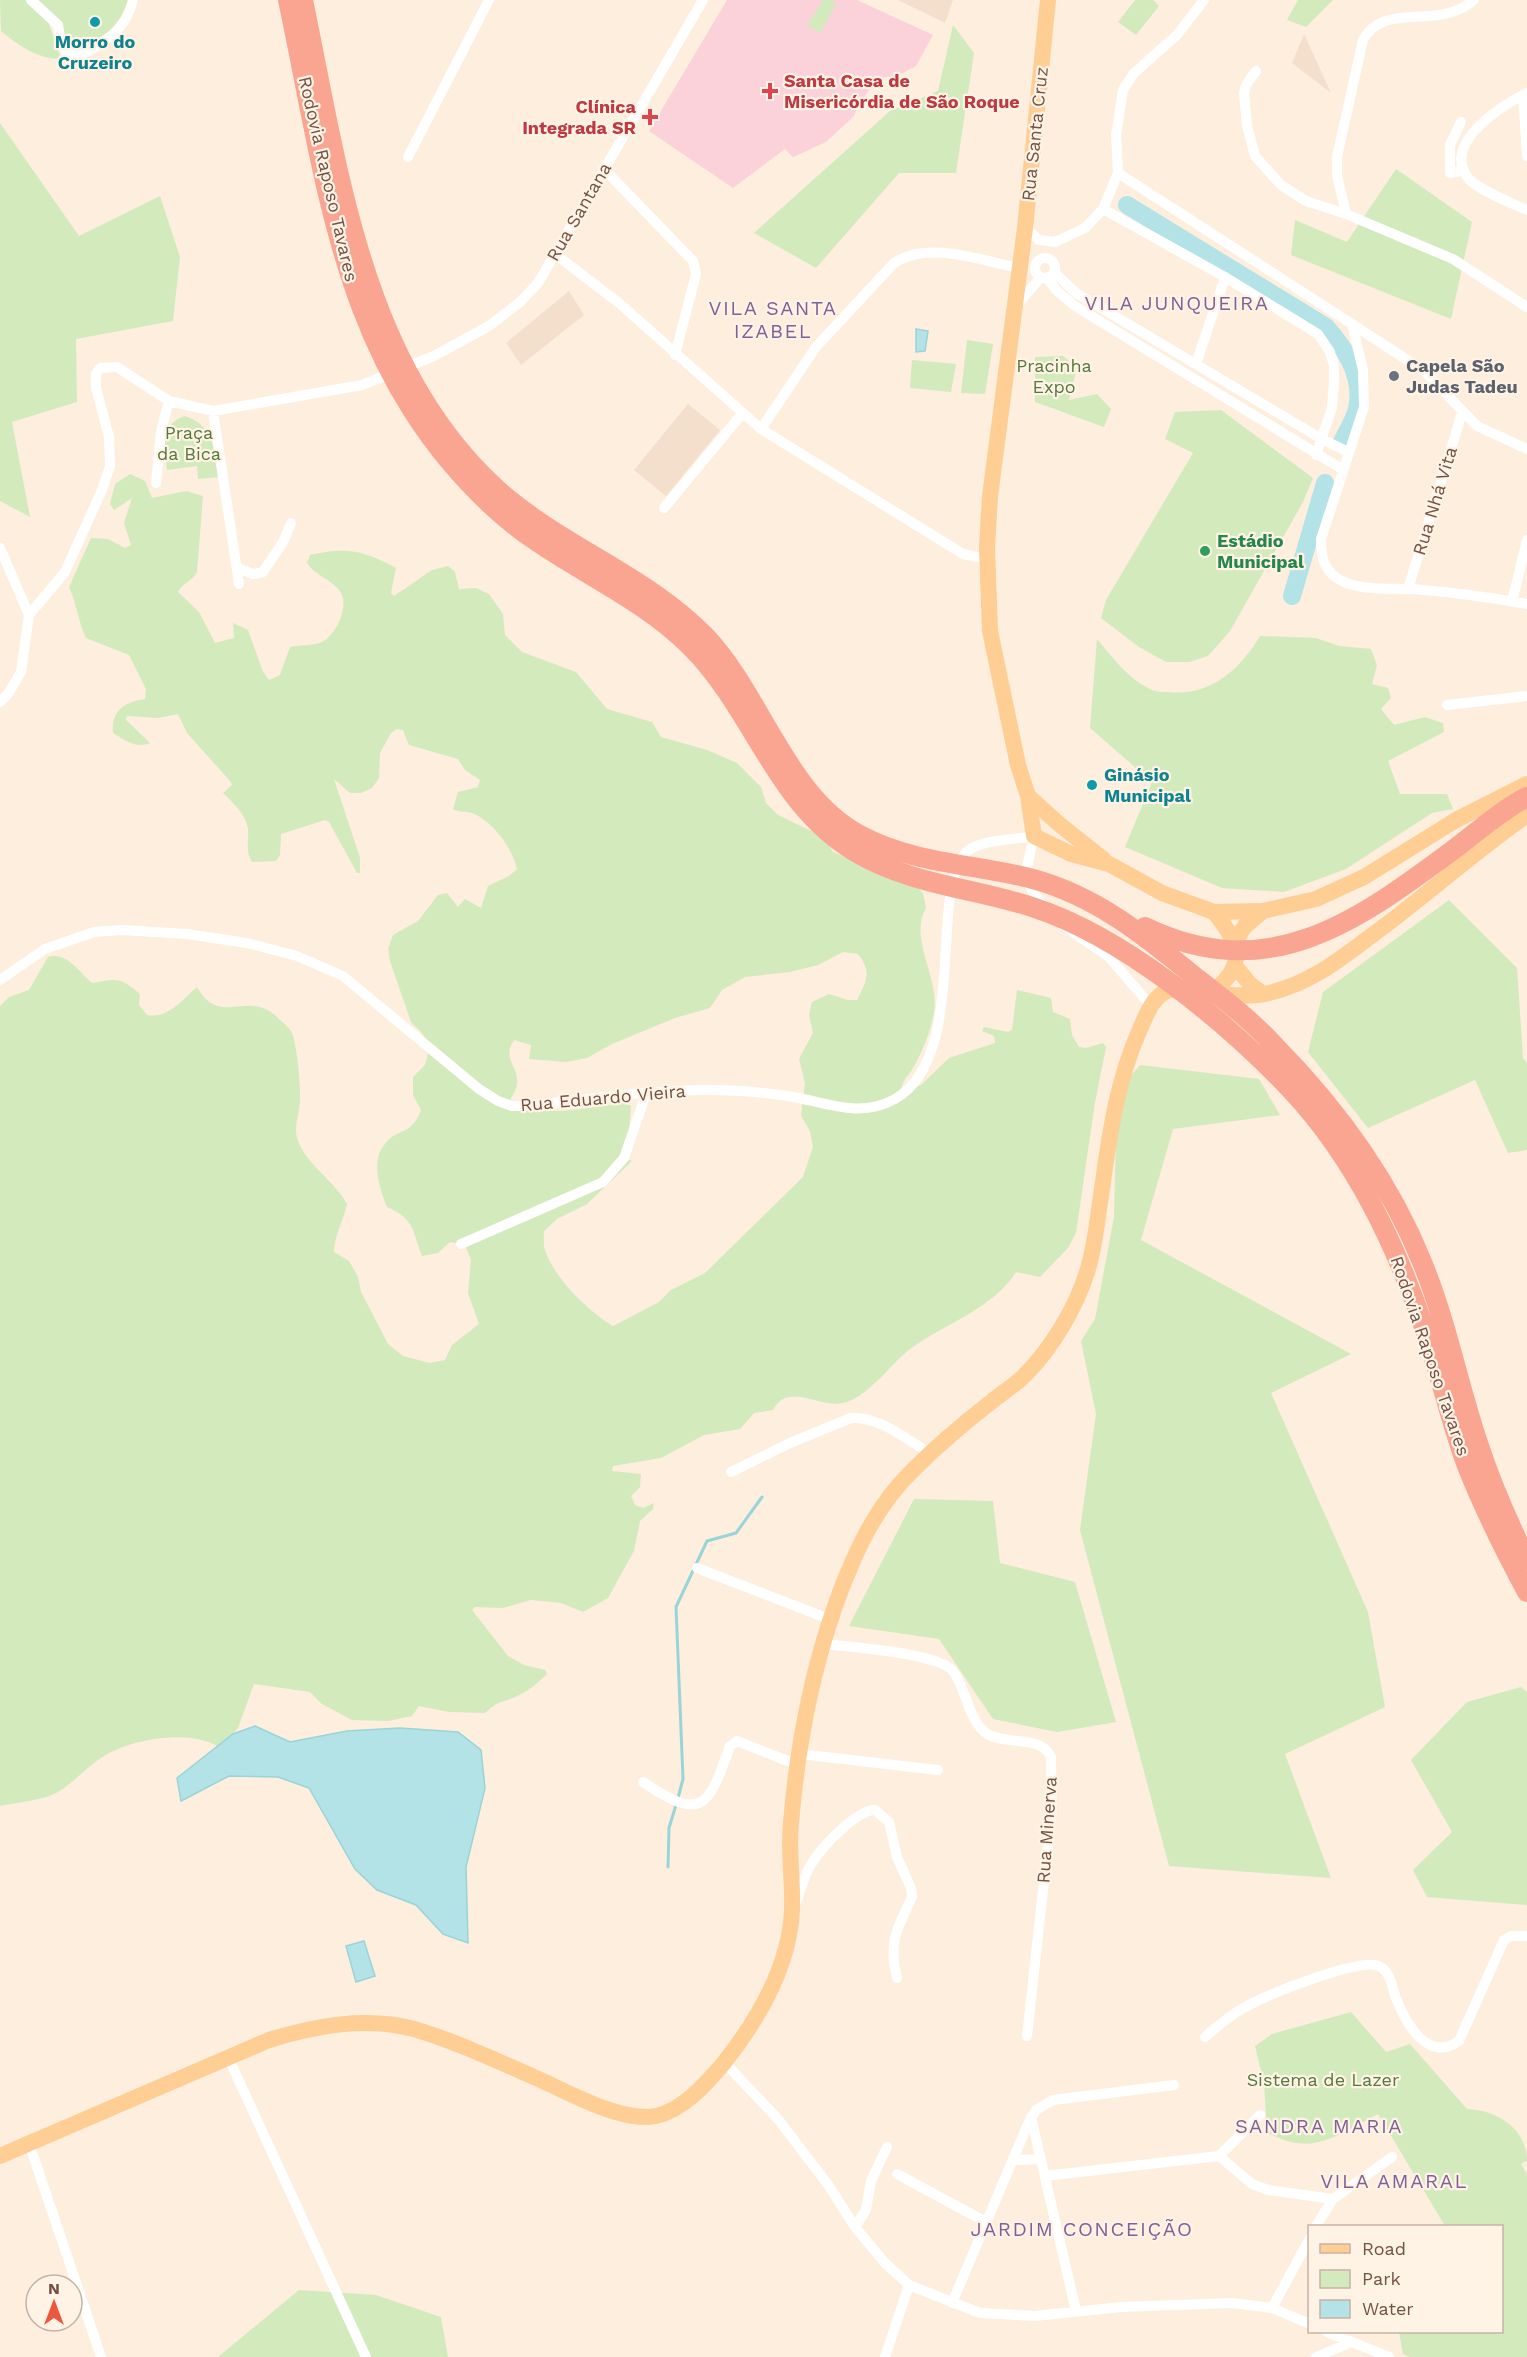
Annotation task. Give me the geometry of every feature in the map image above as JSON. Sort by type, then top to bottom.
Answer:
[{"type":"highway","name":"Rodovia Raposo Tavares","points":[[288,0],[341,246],[364,320],[389,353],[412,396],[428,437],[493,508],[534,541],[633,599],[691,647],[736,703],[781,780],[800,805],[824,829],[852,850],[907,877],[1037,908],[1102,938],[1136,959],[1200,1006],[1270,1068],[1357,1159],[1402,1219],[1422,1260],[1442,1316],[1478,1443],[1496,1493],[1527,1560]]},
{"type":"highway","name":"Rodovia Raposo Tavares","points":[[303,0],[348,210],[376,300],[389,353]]},
{"type":"highway","name":"Rodovia Raposo Tavares","points":[[412,396],[500,492],[539,524],[644,586],[678,611],[707,638],[751,697],[791,766],[808,790],[853,832],[917,858],[1039,880],[1107,910],[1243,1015],[1271,1041],[1330,1106],[1357,1159],[1427,1335],[1466,1462],[1505,1551],[1527,1592]]},
{"type":"highway","points":[[1107,910],[1167,938],[1190,945],[1239,953],[1303,942],[1338,925],[1409,881],[1527,797]]},
{"type":"main road","name":"Rua Santa Cruz","points":[[1034,836],[1028,796],[1018,765],[990,631],[987,559],[990,496],[1016,306],[1048,0]]},
{"type":"main road","points":[[1028,796],[1109,864],[1162,893],[1214,912],[1263,911],[1316,899],[1364,877],[1456,820],[1527,784]]},
{"type":"main road","points":[[0,2156],[269,2040],[303,2030],[369,2023],[411,2028],[469,2048],[598,2105],[634,2116],[652,2117],[671,2111],[685,2101],[724,2062],[764,2002],[780,1971],[789,1940],[792,1911],[790,1827],[799,1760],[824,1644],[852,1563],[880,1510],[910,1472],[1025,1375],[1074,1305],[1087,1272],[1117,1092],[1126,1061],[1151,1006],[1160,995],[1174,988],[1209,994],[1263,994],[1281,989],[1329,968],[1429,893],[1488,842],[1527,815]]},
{"type":"main road","points":[[1034,836],[1071,854],[1109,864]]},
{"type":"main road","points":[[1209,994],[1223,984],[1239,953],[1245,926],[1263,911]]},
{"type":"main road","points":[[1214,912],[1239,953],[1250,984],[1263,994]]},
{"type":"street","points":[[32,0],[58,25],[61,43],[67,53],[78,56],[91,50],[121,28],[129,18],[133,0]]},
{"type":"street","points":[[408,157],[489,0]]},
{"type":"street","name":"Rua Santana","points":[[213,411],[362,385],[434,356],[489,326],[520,302],[538,283],[603,168],[704,0]]},
{"type":"street","points":[[1025,228],[1039,240],[1048,243],[1065,239],[1085,228],[1103,209],[1118,173],[1116,135],[1123,90],[1134,73],[1177,35],[1204,0]]},
{"type":"street","points":[[1346,214],[1337,175],[1337,157],[1364,40],[1369,30],[1377,23],[1392,18],[1449,15],[1464,9],[1474,0]]},
{"type":"street","points":[[1256,71],[1246,84],[1244,97],[1246,126],[1255,156],[1281,185],[1306,201],[1346,214],[1453,259],[1527,307]]},
{"type":"street","points":[[1527,156],[1524,139],[1525,94],[1503,105],[1472,133],[1466,145],[1464,170],[1470,180],[1527,210]]},
{"type":"street","points":[[1461,123],[1450,145],[1450,173],[1464,170]]},
{"type":"street","points":[[603,168],[693,261],[696,274],[675,355]]},
{"type":"street","points":[[1118,173],[1424,371],[1477,426],[1527,449]]},
{"type":"street","points":[[1103,209],[1226,277],[1318,334],[1330,352],[1334,366],[1332,408],[1316,455]]},
{"type":"street","points":[[1046,259],[1048,243]]},
{"type":"street","points":[[761,429],[816,347],[894,262],[905,256],[932,251],[1020,268]]},
{"type":"street","points":[[555,254],[620,303],[741,414],[761,429],[963,554],[987,559]]},
{"type":"street","points":[[1046,259],[1036,265],[1037,274],[1048,276],[1320,438],[1348,452]]},
{"type":"street","points":[[1016,306],[1048,276],[1052,262],[1046,259]]},
{"type":"street","points":[[1048,276],[1056,290],[1075,306],[1342,470]]},
{"type":"street","points":[[1196,364],[1226,277]]},
{"type":"street","points":[[1352,324],[1365,389],[1364,407],[1321,539],[1321,559],[1329,571],[1343,581],[1367,587],[1481,595],[1527,604]]},
{"type":"street","points":[[28,615],[65,572],[102,490],[110,466],[110,437],[96,388],[96,374],[106,366],[117,367],[169,401],[213,411],[239,584]]},
{"type":"street","points":[[156,483],[161,431],[169,401]]},
{"type":"street","name":"Rua Nhá Vita","points":[[1408,589],[1462,413]]},
{"type":"street","points":[[664,508],[741,414]]},
{"type":"street","points":[[237,568],[253,574],[262,572],[283,542],[291,523]]},
{"type":"street","points":[[1512,602],[1527,540]]},
{"type":"street","points":[[0,548],[28,615],[21,672],[8,694],[0,702]]},
{"type":"street","points":[[1446,705],[1527,696]]},
{"type":"street","points":[[1034,836],[1027,871],[1029,889],[1075,936],[1109,957],[1151,1006]]},
{"type":"street","name":"Rua Eduardo Vieira","points":[[0,980],[45,949],[94,932],[122,930],[187,934],[247,943],[297,956],[343,976],[479,1089],[498,1101],[512,1106],[647,1091],[740,1089],[854,1110],[876,1107],[897,1098],[929,1060],[937,1036],[951,895],[962,856],[971,848],[981,845],[1034,836]]},
{"type":"street","points":[[461,1244],[603,1182],[624,1158],[647,1091]]},
{"type":"street","points":[[731,1472],[790,1443],[851,1418],[861,1417],[886,1426],[931,1454]]},
{"type":"street","points":[[697,1568],[832,1620]]},
{"type":"street","name":"Rua Minerva","points":[[824,1644],[936,1659],[953,1672],[978,1725],[988,1734],[1003,1740],[1039,1744],[1048,1750],[1051,1757],[1052,1808],[1027,2036]]},
{"type":"street","points":[[643,1782],[671,1801],[689,1805],[706,1799],[712,1792],[733,1743],[743,1742],[799,1760],[938,1770]]},
{"type":"street","points":[[792,1911],[811,1864],[825,1847],[859,1814],[867,1810],[882,1813],[889,1822],[897,1857],[911,1888],[912,1897],[892,1942],[892,1957],[897,1978]]},
{"type":"street","points":[[1204,2037],[1249,2005],[1337,1971],[1362,1965],[1378,1965],[1387,1973],[1396,1998],[1422,2042],[1438,2048],[1450,2048],[1459,2041],[1504,1940],[1511,1936],[1527,1936]]},
{"type":"street","points":[[228,2057],[366,2357]]},
{"type":"street","points":[[724,2062],[778,2119],[829,2186],[855,2227],[885,2263],[909,2285],[980,2313],[1035,2316],[1178,2303],[1233,2303],[1272,2308],[1308,2323]]},
{"type":"street","points":[[952,2303],[1031,2116],[1043,2105],[1053,2100],[1174,2085]]},
{"type":"street","points":[[1045,2176],[1219,2156],[1260,2115]]},
{"type":"street","points":[[1031,2116],[1076,2311]]},
{"type":"street","points":[[29,2143],[101,2357]]},
{"type":"street","points":[[855,2227],[866,2210],[869,2187],[887,2147]]},
{"type":"street","points":[[1219,2156],[1252,2184],[1268,2190],[1333,2199]]},
{"type":"street","points":[[1317,2225],[1333,2199],[1392,2157]]},
{"type":"street","points":[[1013,2160],[1041,2159]]},
{"type":"street","points":[[897,2174],[986,2222]]},
{"type":"street","points":[[1272,2308],[1308,2242]]},
{"type":"street","points":[[885,2357],[909,2285]]},
{"type":"street","points":[[1332,2333],[1389,2357]]},
{"type":"street","points":[[1316,2357],[1352,2342]]},
{"type":"shaded area","name":"Santa Casa de Misericórdia de São Roque","points":[[727,0],[857,0],[933,35],[916,66],[901,74],[877,79],[859,104],[854,116],[826,142],[793,157],[785,149],[733,188],[649,131]]},
{"type":"shaded area","points":[[898,0],[953,0],[945,23]]},
{"type":"shaded area","points":[[1304,34],[1331,93],[1292,63]]},
{"type":"shaded area","points":[[569,291],[584,315],[521,365],[506,343]]},
{"type":"shaded area","points":[[688,404],[720,430],[666,496],[634,470]]},
{"type":"green space","points":[[0,0],[27,0],[46,15],[61,59],[44,57],[29,51],[1,31]]},
{"type":"green space","points":[[33,0],[131,0],[121,24],[74,53],[67,51],[60,26]]},
{"type":"green space","points":[[823,0],[831,0],[836,4],[820,33],[807,25]]},
{"type":"green space","points":[[1135,0],[1153,0],[1159,6],[1136,35],[1118,22]]},
{"type":"green space","points":[[1298,0],[1333,0],[1306,27],[1287,20]]},
{"type":"green space","points":[[953,25],[974,53],[956,173],[899,173],[816,268],[754,233],[890,111],[938,91]]},
{"type":"green space","points":[[0,123],[79,236],[160,196],[180,257],[173,321],[76,339],[77,402],[12,422],[30,517],[0,501]]},
{"type":"green space","points":[[1396,169],[1472,222],[1451,319],[1291,255],[1295,220],[1347,242]]},
{"type":"green space","points":[[967,340],[993,344],[985,394],[961,393]]},
{"type":"green space","name":"Pracinha Expo","points":[[1063,356],[1077,367],[1069,400],[1097,394],[1111,409],[1104,427],[1035,402],[1035,357]]},
{"type":"green space","points":[[912,360],[956,364],[951,392],[910,388]]},
{"type":"green space","name":"Estádio Municipal","points":[[1221,410],[1313,478],[1303,502],[1230,631],[1208,656],[1189,662],[1166,662],[1139,647],[1101,618],[1106,600],[1193,453],[1165,439],[1175,412]]},
{"type":"green space","name":"Praça da Bica","points":[[185,416],[202,426],[212,440],[220,477],[198,479],[197,466],[167,470],[165,444],[168,430],[171,424]]},
{"type":"green space","points":[[130,474],[145,481],[152,498],[186,491],[203,496],[197,572],[178,592],[199,612],[215,643],[234,638],[233,623],[248,630],[263,672],[269,680],[280,675],[290,647],[322,642],[332,633],[340,620],[343,606],[341,593],[310,567],[307,563],[310,555],[345,551],[364,554],[384,562],[396,568],[391,593],[394,596],[432,570],[448,566],[455,572],[459,589],[476,588],[489,594],[503,614],[505,635],[522,652],[576,672],[607,709],[652,722],[661,737],[707,750],[737,763],[761,787],[766,803],[778,815],[824,837],[833,852],[848,858],[884,859],[899,868],[923,893],[926,908],[921,920],[920,932],[935,999],[933,1019],[926,1040],[917,1061],[903,1082],[901,1092],[921,1085],[949,1058],[995,1043],[994,1036],[982,1031],[984,1027],[1008,1032],[1012,1030],[1017,990],[1051,998],[1053,1012],[1070,1019],[1072,1035],[1079,1047],[1086,1048],[1103,1043],[1106,1047],[1095,1102],[1076,1233],[1068,1248],[1040,1277],[1016,1272],[995,1296],[968,1315],[910,1349],[872,1386],[856,1398],[837,1404],[788,1397],[780,1401],[773,1410],[754,1413],[740,1429],[704,1435],[661,1458],[613,1466],[612,1471],[641,1474],[640,1487],[631,1496],[635,1505],[643,1508],[654,1503],[653,1509],[640,1521],[634,1551],[608,1598],[583,1612],[561,1603],[531,1600],[503,1608],[475,1607],[472,1610],[508,1656],[524,1665],[545,1670],[547,1674],[528,1690],[497,1704],[485,1713],[449,1712],[419,1706],[412,1716],[388,1721],[352,1720],[322,1704],[310,1692],[254,1684],[238,1728],[220,1748],[193,1738],[160,1738],[143,1741],[113,1751],[101,1758],[52,1795],[0,1806],[0,1006],[9,997],[29,990],[48,957],[55,956],[67,960],[92,983],[117,980],[127,984],[140,994],[139,1005],[147,1015],[162,1014],[168,1011],[197,987],[206,999],[216,1005],[256,1006],[268,1010],[279,1019],[292,1033],[297,1056],[300,1096],[296,1124],[297,1138],[306,1156],[335,1187],[347,1204],[334,1252],[349,1261],[358,1277],[361,1292],[388,1344],[403,1356],[430,1363],[445,1360],[452,1345],[479,1324],[468,1293],[471,1260],[465,1245],[450,1242],[438,1253],[422,1256],[408,1221],[387,1207],[379,1184],[377,1166],[380,1151],[385,1144],[395,1135],[409,1128],[417,1119],[421,1110],[413,1095],[413,1077],[425,1065],[429,1050],[423,1034],[411,1022],[390,961],[388,949],[393,935],[418,921],[438,895],[447,893],[458,907],[465,899],[481,908],[488,886],[509,876],[517,869],[507,845],[487,822],[472,813],[453,809],[458,792],[478,787],[480,780],[465,770],[458,759],[409,745],[403,730],[397,729],[391,733],[380,753],[379,778],[372,788],[361,793],[350,793],[334,779],[360,858],[360,873],[357,873],[329,822],[325,820],[281,834],[280,855],[276,861],[252,862],[245,818],[223,793],[232,785],[231,782],[187,733],[178,714],[158,718],[127,716],[126,720],[150,743],[145,745],[130,743],[113,733],[114,718],[117,713],[131,702],[145,699],[146,689],[129,655],[86,638],[69,587],[91,538],[108,539],[125,548],[131,545],[124,523],[132,498],[114,510],[110,504],[115,484]],"holes":[[[843,952],[858,954],[865,966],[866,976],[857,1000],[848,1000],[829,994],[812,1002],[809,1015],[813,1033],[799,1059],[805,1083],[801,1116],[810,1131],[813,1147],[803,1177],[705,1273],[671,1290],[659,1302],[613,1326],[604,1320],[573,1293],[556,1271],[545,1250],[544,1231],[557,1219],[587,1204],[632,1161],[627,1159],[631,1106],[623,1103],[552,1111],[524,1108],[511,1103],[517,1080],[509,1055],[514,1040],[531,1045],[529,1059],[566,1062],[587,1058],[612,1044],[675,1018],[710,1008],[722,990],[745,977],[790,972],[818,965]]]},
{"type":"green space","points":[[1260,636],[1316,638],[1339,646],[1371,649],[1377,665],[1372,684],[1388,688],[1391,698],[1381,709],[1394,725],[1425,717],[1443,723],[1444,732],[1388,761],[1400,794],[1447,794],[1453,809],[1432,813],[1346,869],[1284,892],[1222,888],[1125,847],[1152,782],[1090,728],[1097,639],[1121,667],[1142,684],[1156,691],[1183,692],[1197,690],[1222,679],[1243,660]]},
{"type":"green space","points":[[1449,900],[1517,968],[1523,1058],[1527,1063],[1527,1150],[1508,1153],[1475,1080],[1368,1128],[1308,1052],[1323,992]]},
{"type":"green space","points":[[1140,1065],[1259,1079],[1280,1115],[1173,1129],[1141,1240],[1351,1354],[1271,1393],[1368,1612],[1385,1707],[1285,1754],[1331,1878],[1169,1866],[1080,1530],[1096,1414],[1081,1341],[1095,1319],[1114,1217],[1117,1092]]},
{"type":"green space","points":[[914,1499],[993,1501],[1000,1563],[1075,1582],[1116,1722],[1057,1732],[993,1719],[939,1639],[849,1626]]},
{"type":"green space","points":[[1521,1687],[1527,1692],[1527,1905],[1427,1897],[1413,1870],[1452,1832],[1411,1760],[1467,1702]]},
{"type":"green space","name":"Sistema de Lazer","points":[[1351,2012],[1386,2052],[1410,2044],[1467,2109],[1499,2117],[1516,2131],[1526,2150],[1527,2161],[1521,2164],[1527,2174],[1527,2357],[1410,2357],[1403,2354],[1399,2333],[1503,2333],[1503,2225],[1444,2225],[1378,2114],[1324,2141],[1298,2143],[1283,2140],[1267,2132],[1264,2083],[1255,2046],[1272,2034]]},
{"type":"green space","points":[[299,2290],[376,2295],[441,2317],[448,2357],[218,2357]]},
{"type":"water","points":[[916,329],[928,331],[925,351],[916,352]]},
{"type":"water","points":[[255,1726],[290,1742],[347,1731],[400,1728],[458,1732],[481,1750],[485,1788],[466,1867],[468,1943],[443,1934],[416,1905],[377,1890],[355,1869],[309,1788],[278,1777],[229,1776],[181,1801],[177,1778],[233,1734]]},
{"type":"water","points":[[364,1941],[375,1976],[356,1982],[346,1946]]},
{"type":"waterway","points":[[1127,205],[1326,327],[1352,365],[1358,386],[1357,409],[1341,444]]},
{"type":"waterway","points":[[1292,596],[1325,483]]},
{"type":"waterway","points":[[678,1798],[683,1779],[676,1607],[707,1541],[736,1533],[762,1497]]},
{"type":"waterway","points":[[668,1867],[669,1828],[676,1805]]},
{"type":"place","name":"Morro do Cruzeiro","points":[[95,22]]},
{"type":"place","name":"Santa Casa de Misericórdia de São Roque","points":[[770,91]]},
{"type":"place","name":"Clínica Integrada SR","points":[[650,117]]},
{"type":"place","name":"Capela São Judas Tadeu","points":[[1394,376]]},
{"type":"place","name":"Estádio Municipal","points":[[1205,551]]},
{"type":"place","name":"Ginásio Municipal","points":[[1092,785]]},
{"type":"district","name":"VILA JUNQUEIRA","points":[[1177,303]]},
{"type":"district","name":"VILA SANTA IZABEL","points":[[773,320]]},
{"type":"district","name":"SANDRA MARIA","points":[[1319,2126]]},
{"type":"district","name":"VILA AMARAL","points":[[1394,2181]]},
{"type":"district","name":"JARDIM CONCEIÇÃO","points":[[1082,2229]]}]
